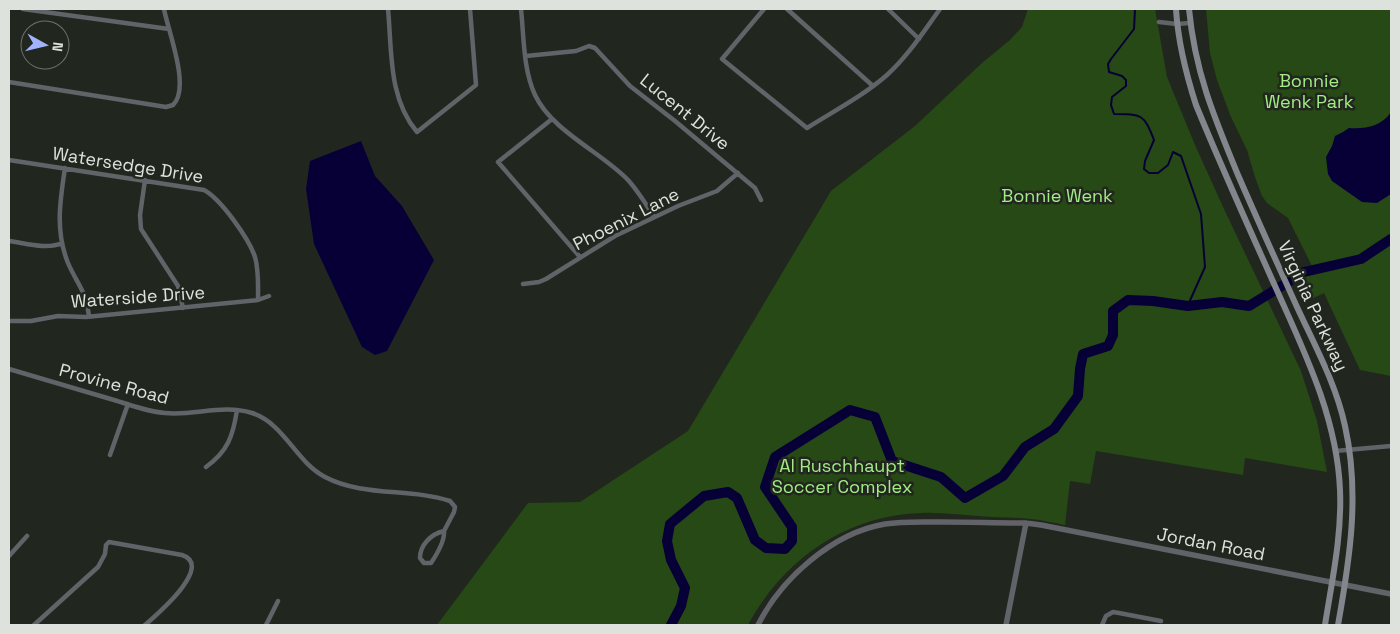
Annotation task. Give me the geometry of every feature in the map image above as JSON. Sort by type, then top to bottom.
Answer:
[{"type":"main road","name":"Virginia Parkway","points":[[1176,9],[1185,65],[1196,105],[1298,337],[1325,406],[1336,451],[1340,490],[1340,515],[1338,543],[1325,625]]},
{"type":"main road","name":"Virginia Parkway","points":[[1188,9],[1195,53],[1206,94],[1265,238],[1338,398],[1349,449],[1353,514],[1351,544],[1338,625]]},
{"type":"street","points":[[24,9],[169,29]]},
{"type":"street","points":[[9,82],[166,107],[173,105],[178,98],[179,70],[164,9]]},
{"type":"street","points":[[388,9],[394,86],[401,108],[417,132],[476,84],[470,9]]},
{"type":"street","points":[[521,9],[529,78],[534,94],[552,119],[628,180],[654,217]]},
{"type":"street","points":[[764,9],[722,59],[806,128],[873,86],[888,74],[919,39],[940,9]]},
{"type":"street","points":[[787,9],[873,86]]},
{"type":"street","points":[[888,9],[919,39]]},
{"type":"street","points":[[1159,22],[1190,23]]},
{"type":"street","name":"Lucent Drive","points":[[526,56],[576,51],[591,46],[596,48],[630,86],[738,173],[755,188],[761,200]]},
{"type":"street","points":[[552,119],[498,162],[580,257]]},
{"type":"street","name":"Watersedge Drive","points":[[9,160],[204,190],[216,198],[242,233],[255,257],[258,300]]},
{"type":"street","points":[[65,168],[59,221],[62,243],[69,264],[85,295],[89,316]]},
{"type":"street","name":"Phoenix Lane","points":[[523,284],[546,279],[615,236],[654,217],[717,191],[738,173]]},
{"type":"street","points":[[145,180],[140,215],[141,229],[178,286],[184,308]]},
{"type":"street","points":[[9,241],[44,246],[62,243]]},
{"type":"street","name":"Waterside Drive","points":[[9,321],[31,321],[58,316],[89,316],[184,308],[258,300],[269,296]]},
{"type":"street","name":"Provine Road","points":[[9,369],[166,414],[215,410],[237,410],[251,413],[268,421],[283,434],[296,452],[313,469],[332,480],[355,486],[450,501],[454,504],[454,512],[444,531]]},
{"type":"street","points":[[110,455],[128,404]]},
{"type":"street","points":[[206,467],[220,456],[227,447],[234,430],[237,410]]},
{"type":"street","points":[[1336,451],[1391,446]]},
{"type":"street","name":"Jordan Road","points":[[758,625],[775,596],[812,560],[828,548],[866,529],[899,522],[1026,523],[1391,594]]},
{"type":"street","points":[[1006,625],[1026,523]]},
{"type":"street","points":[[444,531],[444,538],[431,563],[424,563],[420,558],[420,554],[425,543],[433,535],[444,531]]},
{"type":"street","points":[[9,556],[27,536]]},
{"type":"street","points":[[34,625],[98,567],[105,554],[106,545],[109,542],[173,553],[186,557],[191,562],[190,575],[179,592],[145,625]]},
{"type":"street","points":[[266,625],[278,600]]},
{"type":"street","points":[[1102,625],[1106,616],[1113,612],[1161,621]]},
{"type":"green space","points":[[1028,9],[1155,9],[1167,77],[1224,209],[1301,371],[1317,421],[1327,472],[1245,458],[1243,475],[1096,451],[1090,484],[1070,481],[1065,525],[1025,518],[943,513],[893,516],[867,522],[819,545],[798,562],[779,580],[762,602],[748,625],[437,625],[528,503],[580,502],[688,431],[831,191],[915,126],[982,63],[1010,40],[1022,27]]},
{"type":"green space","name":"Bonnie Wenk Park","points":[[1206,9],[1391,9],[1391,376],[1360,370],[1324,293],[1309,300],[1297,273],[1313,268],[1288,218],[1267,203],[1262,196],[1247,150],[1231,117],[1217,80],[1210,53]]},
{"type":"shaded area","points":[[1391,112],[1391,194],[1377,203],[1362,202],[1332,181],[1328,174],[1326,157],[1335,136],[1349,128],[1361,128],[1378,124]]},
{"type":"shaded area","points":[[361,141],[375,176],[402,206],[434,260],[387,351],[375,355],[362,347],[314,244],[306,189],[310,161]]},
{"type":"waterway","points":[[1135,9],[1134,29],[1108,64],[1109,72],[1122,76],[1126,80],[1126,86],[1112,97],[1111,105],[1114,114],[1136,115],[1141,117],[1147,125],[1154,140],[1145,161],[1144,169],[1149,173],[1158,173],[1168,165],[1173,152],[1181,156],[1201,214],[1205,267],[1188,305]]},
{"type":"waterway","points":[[671,625],[681,606],[685,588],[671,560],[667,541],[670,524],[704,496],[728,492],[737,498],[755,540],[766,548],[785,549],[792,541],[792,527],[765,487],[775,457],[850,410],[875,417],[892,461],[941,477],[965,498],[1003,476],[1025,447],[1054,429],[1078,396],[1083,354],[1108,346],[1113,335],[1113,311],[1128,300],[1188,306],[1222,302],[1249,306],[1304,272],[1361,259],[1391,239]]},
{"type":"park label","name":"Bonnie Wenk","points":[[1057,196]]},
{"type":"park label","name":"Al Ruschhaupt Soccer Complex","points":[[842,476]]}]
